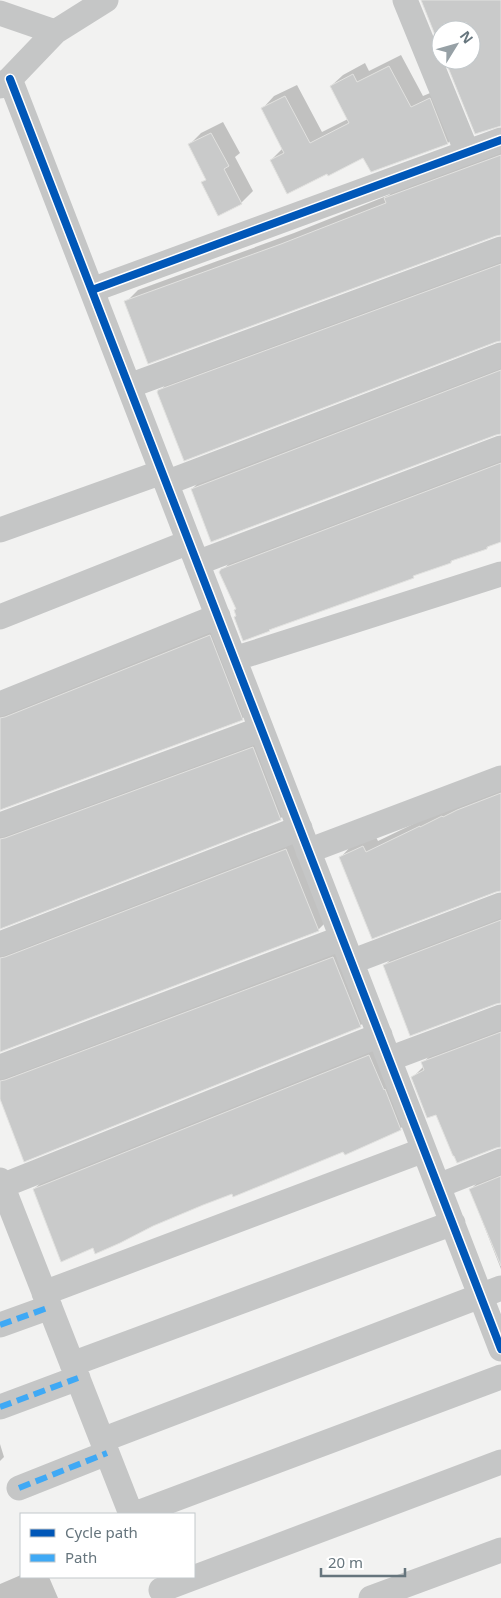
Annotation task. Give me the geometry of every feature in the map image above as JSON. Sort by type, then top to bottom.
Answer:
[{"type":"street","points":[[106,0],[54,32],[5,82],[92,290],[438,1186],[453,1223],[491,1292],[501,1348]]},
{"type":"street","points":[[405,0],[467,152]]},
{"type":"street","points":[[0,12],[54,32]]},
{"type":"street","points":[[92,290],[501,140]]},
{"type":"street","points":[[129,386],[501,249]]},
{"type":"street","points":[[0,530],[164,477],[501,354]]},
{"type":"street","points":[[0,616],[501,448]]},
{"type":"street","points":[[234,659],[501,574]]},
{"type":"street","points":[[0,704],[218,616]]},
{"type":"street","points":[[0,825],[261,729]]},
{"type":"street","points":[[0,944],[304,839],[501,778]]},
{"type":"street","points":[[351,962],[501,905]]},
{"type":"street","points":[[0,1067],[342,938]]},
{"type":"street","points":[[389,1059],[501,1017]]},
{"type":"street","points":[[131,1513],[1,1183],[380,1035]]},
{"type":"street","points":[[0,1325],[47,1300],[424,1150]]},
{"type":"street","points":[[438,1186],[501,1161]]},
{"type":"street","points":[[0,1407],[75,1371],[453,1223]]},
{"type":"street","points":[[19,1488],[105,1447],[491,1292]]},
{"type":"street","points":[[138,1513],[501,1377]]},
{"type":"street","points":[[195,1575],[501,1462]]},
{"type":"street","points":[[371,1598],[501,1550]]},
{"type":"street","points":[[161,1588],[188,1578]]},
{"type":"building","points":[[421,0],[501,0],[501,126],[475,134],[449,70],[481,70],[481,20],[431,20],[431,25]]},
{"type":"building","points":[[389,66],[411,107],[430,98],[448,144],[371,172],[363,158],[287,194],[270,160],[284,153],[261,108],[285,96],[310,143],[349,123],[330,86],[353,74],[357,82]]},
{"type":"building","points":[[211,133],[229,166],[224,169],[242,204],[218,216],[201,182],[206,180],[188,144]]},
{"type":"building","points":[[501,155],[501,235],[148,364],[124,301],[281,244],[386,203],[384,198]]},
{"type":"building","points":[[501,264],[501,341],[184,461],[157,392],[158,390]]},
{"type":"building","points":[[501,370],[501,434],[211,542],[191,489]]},
{"type":"building","points":[[501,463],[501,542],[487,547],[487,549],[451,561],[451,563],[413,576],[414,578],[243,641],[234,617],[236,616],[234,610],[236,609],[219,572],[221,569]]},
{"type":"building","points":[[210,635],[243,720],[0,810],[0,718]]},
{"type":"building","points":[[253,747],[281,820],[0,929],[0,839]]},
{"type":"building","points":[[501,793],[501,891],[372,939],[339,857],[363,846],[366,852],[442,816]]},
{"type":"building","points":[[286,849],[319,931],[0,1052],[0,958]]},
{"type":"building","points":[[501,920],[501,1003],[410,1036],[383,965]]},
{"type":"building","points":[[333,957],[361,1027],[24,1162],[0,1099],[0,1081]]},
{"type":"building","points":[[501,1032],[501,1147],[457,1163],[436,1115],[427,1118],[411,1077],[424,1070],[421,1062]]},
{"type":"building","points":[[369,1055],[401,1130],[345,1155],[343,1152],[233,1197],[232,1194],[203,1205],[153,1226],[95,1254],[93,1248],[61,1262],[33,1189]]},
{"type":"building","points":[[501,1176],[501,1266],[469,1189]]},
{"type":"marked path","points":[[0,1325],[50,1307]]},
{"type":"marked path","points":[[0,1407],[78,1378]]},
{"type":"marked path","points":[[19,1488],[107,1453]]},
{"type":"cycle path","points":[[10,79],[501,1349]]},
{"type":"cycle path","points":[[92,290],[501,140]]}]
